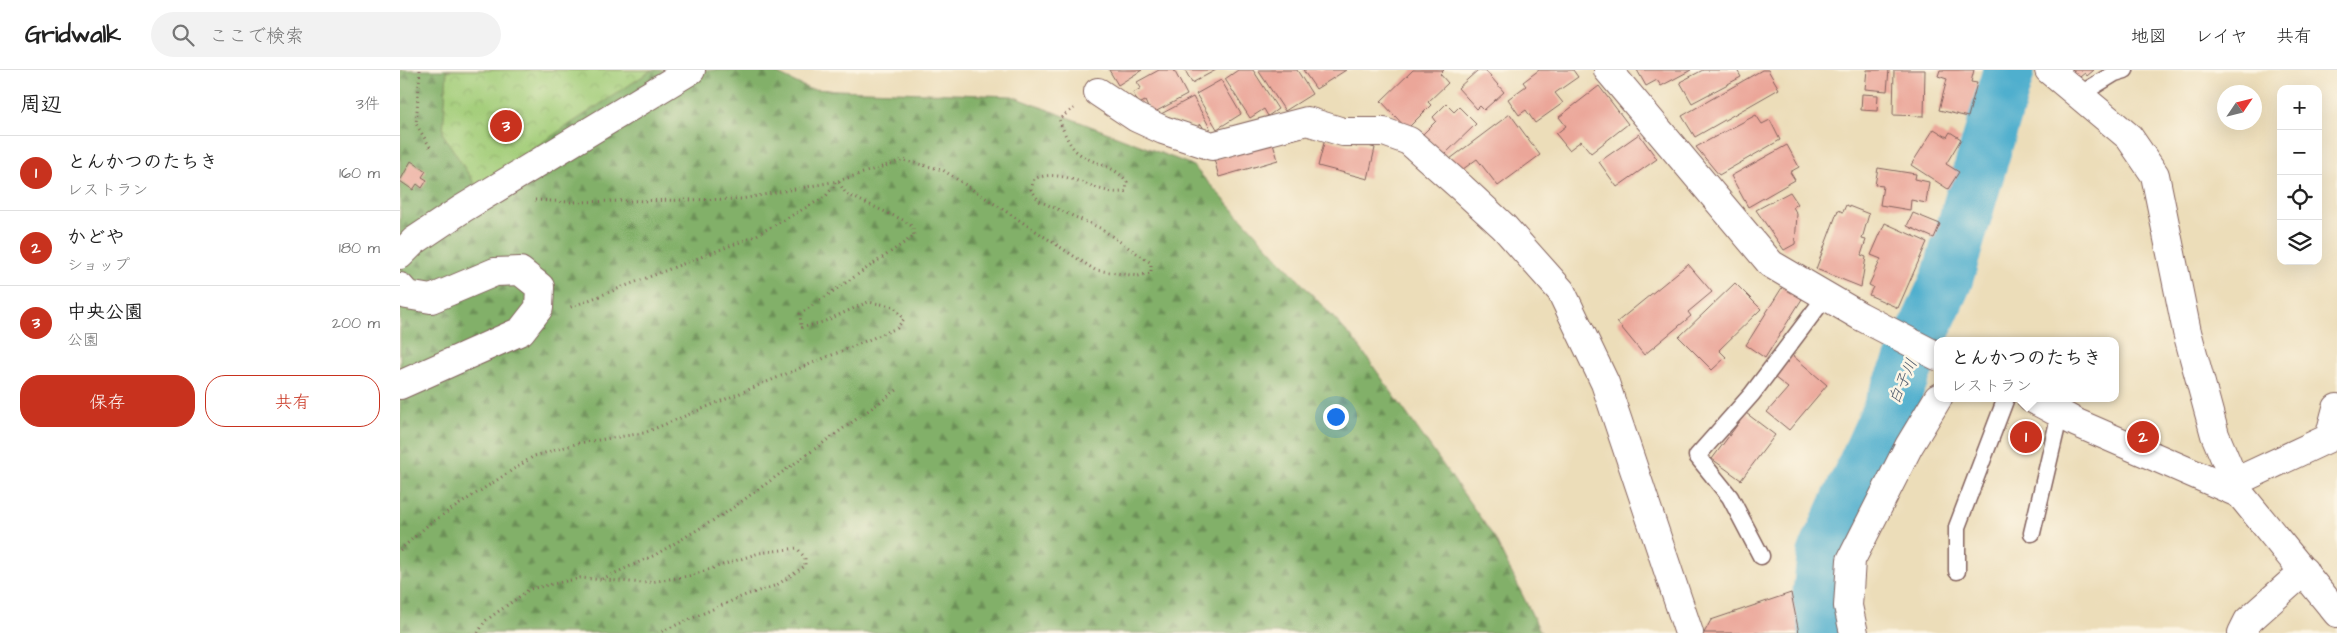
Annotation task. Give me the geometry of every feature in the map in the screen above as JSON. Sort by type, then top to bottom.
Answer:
[{"type":"street","points":[[400,256],[414,241],[462,209],[691,70]]},
{"type":"street","points":[[1608,70],[1771,264],[1860,316],[1934,354]]},
{"type":"street","points":[[2049,70],[2129,137],[2155,175],[2187,332],[2215,435],[2237,488],[2337,613]]},
{"type":"street","points":[[1098,92],[1146,122],[1212,146],[1307,121],[1343,132],[1384,132],[1409,141],[1497,220],[1561,291],[1605,382],[1689,633]]},
{"type":"street","points":[[400,287],[407,295],[431,299],[495,272],[520,271],[540,287],[539,308],[521,331],[400,385]]},
{"type":"street","points":[[1854,633],[1848,606],[1850,560],[1909,446],[1936,402]]},
{"type":"street","points":[[2039,402],[2060,414],[2163,462],[2237,488],[2329,438],[2337,408]]},
{"type":"street","points":[[2242,633],[2248,621],[2304,571]]},
{"type":"lane","points":[[2079,95],[2125,70]]},
{"type":"lane","points":[[1761,556],[1730,497],[1697,456],[1752,394],[1826,296]]},
{"type":"lane","points":[[1957,571],[1957,527],[2004,402]]},
{"type":"lane","points":[[2032,533],[2060,414]]},
{"type":"path","points":[[420,70],[416,124],[432,150]]},
{"type":"path","points":[[532,199],[569,202],[741,199],[838,181],[904,160],[943,170],[1095,270],[1138,276],[1152,273],[1151,263],[1100,228],[1038,201],[1031,189],[1034,179],[1043,175],[1077,179],[1117,193],[1126,190],[1127,182],[1120,172],[1077,152],[1066,136],[1059,119],[1098,92]]},
{"type":"path","points":[[535,314],[559,312],[753,237],[825,197],[838,181]]},
{"type":"path","points":[[400,550],[429,524],[534,456],[579,443],[644,433],[897,328],[904,319],[892,306],[868,302],[823,322],[801,328],[800,314],[914,236],[913,227],[903,220],[846,194],[838,181]]},
{"type":"path","points":[[601,579],[655,555],[724,514],[896,390]]},
{"type":"path","points":[[478,633],[485,621],[530,589],[580,578],[644,583],[689,576],[760,553],[797,548],[805,558],[805,566],[777,584],[742,596],[658,633]]},
{"type":"green space","points":[[400,70],[770,70],[809,89],[1012,96],[1192,165],[1356,342],[1494,537],[1541,633],[400,633]]},
{"type":"green space","points":[[447,70],[652,70],[476,186],[443,134]]},
{"type":"building","points":[[1109,70],[1142,70],[1118,85]]},
{"type":"building","points":[[1159,70],[1174,70],[1187,95],[1151,114],[1145,101],[1139,104],[1133,93],[1141,88],[1137,82]]},
{"type":"building","points":[[1185,70],[1216,70],[1192,83]]},
{"type":"building","points":[[1238,70],[1253,70],[1278,109],[1268,116],[1264,109],[1250,118],[1225,79]]},
{"type":"building","points":[[1258,70],[1297,70],[1312,94],[1285,111]]},
{"type":"building","points":[[1303,70],[1346,70],[1316,89]]},
{"type":"building","points":[[1413,70],[1444,70],[1440,74],[1448,83],[1428,102],[1431,105],[1407,129],[1381,101]]},
{"type":"building","points":[[1478,70],[1485,70],[1504,92],[1484,110],[1480,106],[1477,109],[1458,88]]},
{"type":"building","points":[[1539,70],[1573,70],[1578,77],[1555,93],[1563,103],[1535,123],[1526,110],[1519,115],[1508,99],[1526,86],[1523,82]]},
{"type":"building","points":[[1637,70],[1691,70],[1661,86],[1657,80],[1646,86]]},
{"type":"building","points":[[1703,70],[1737,70],[1741,77],[1692,103],[1680,82]]},
{"type":"building","points":[[1762,70],[1768,70],[1779,89],[1695,137],[1682,116]]},
{"type":"building","points":[[1867,70],[1889,70],[1887,91],[1865,89]]},
{"type":"building","points":[[1894,70],[1925,70],[1924,116],[1893,115]]},
{"type":"building","points":[[1940,70],[1974,70],[1971,82],[1977,83],[1968,117],[1939,110],[1947,79],[1938,76]]},
{"type":"building","points":[[2067,70],[2094,70],[2087,76],[2085,73],[2076,80]]},
{"type":"building","points":[[1221,80],[1241,114],[1217,129],[1196,94]]},
{"type":"building","points":[[1599,86],[1628,124],[1591,153],[1581,141],[1569,150],[1556,134],[1566,126],[1559,117]]},
{"type":"building","points":[[1862,94],[1878,95],[1877,111],[1861,110]]},
{"type":"building","points":[[1193,97],[1210,128],[1205,131],[1201,124],[1197,127],[1161,114]]},
{"type":"building","points":[[1446,104],[1454,112],[1459,107],[1476,124],[1443,156],[1423,134],[1436,121],[1433,117]]},
{"type":"building","points":[[1510,114],[1540,155],[1498,186],[1477,159],[1459,172],[1450,159]]},
{"type":"building","points":[[1756,115],[1762,124],[1770,120],[1780,140],[1719,175],[1696,147]]},
{"type":"building","points":[[1934,129],[1947,137],[1950,132],[1961,139],[1946,164],[1959,172],[1948,189],[1911,165]]},
{"type":"building","points":[[1639,134],[1657,159],[1617,187],[1599,162]]},
{"type":"building","points":[[1325,139],[1357,147],[1358,143],[1375,148],[1368,179],[1318,166]]},
{"type":"building","points":[[1273,143],[1278,160],[1219,177],[1214,159]]},
{"type":"building","points":[[1787,145],[1799,167],[1790,172],[1795,180],[1748,207],[1731,176]]},
{"type":"building","points":[[411,161],[426,171],[422,177],[427,180],[422,188],[417,184],[413,190],[400,181]]},
{"type":"building","points":[[1878,168],[1916,174],[1915,179],[1929,182],[1926,203],[1911,200],[1910,210],[1880,205],[1883,186],[1875,185]]},
{"type":"building","points":[[1790,192],[1798,204],[1793,207],[1797,214],[1795,244],[1784,250],[1756,210]]},
{"type":"building","points":[[1846,205],[1869,214],[1862,239],[1866,240],[1861,255],[1866,257],[1861,287],[1816,269],[1838,210],[1843,212]]},
{"type":"building","points":[[1913,213],[1940,224],[1934,238],[1907,226]]},
{"type":"building","points":[[1885,223],[1927,242],[1898,308],[1869,295],[1873,287],[1869,285],[1881,259],[1871,255]]},
{"type":"building","points":[[1688,264],[1712,292],[1688,312],[1691,316],[1644,355],[1617,322]]},
{"type":"building","points":[[1735,283],[1761,309],[1719,350],[1726,357],[1712,370],[1679,337]]},
{"type":"building","points":[[1783,286],[1802,299],[1765,358],[1746,345]]},
{"type":"building","points":[[1792,355],[1827,385],[1789,430],[1767,412],[1788,388],[1774,377]]},
{"type":"building","points":[[1746,413],[1775,435],[1741,480],[1712,459]]},
{"type":"building","points":[[1791,593],[1799,633],[1704,633],[1711,620]]},
{"type":"waterway","name":"白子川","points":[[1825,633],[1818,596],[1823,555],[1947,279],[2009,70]]},
{"type":"place","name":"中央公園","points":[[506,126]]},
{"type":"place","name":"とんかつのたちき","points":[[2026,437]]},
{"type":"place","name":"かどや","points":[[2143,437]]}]
